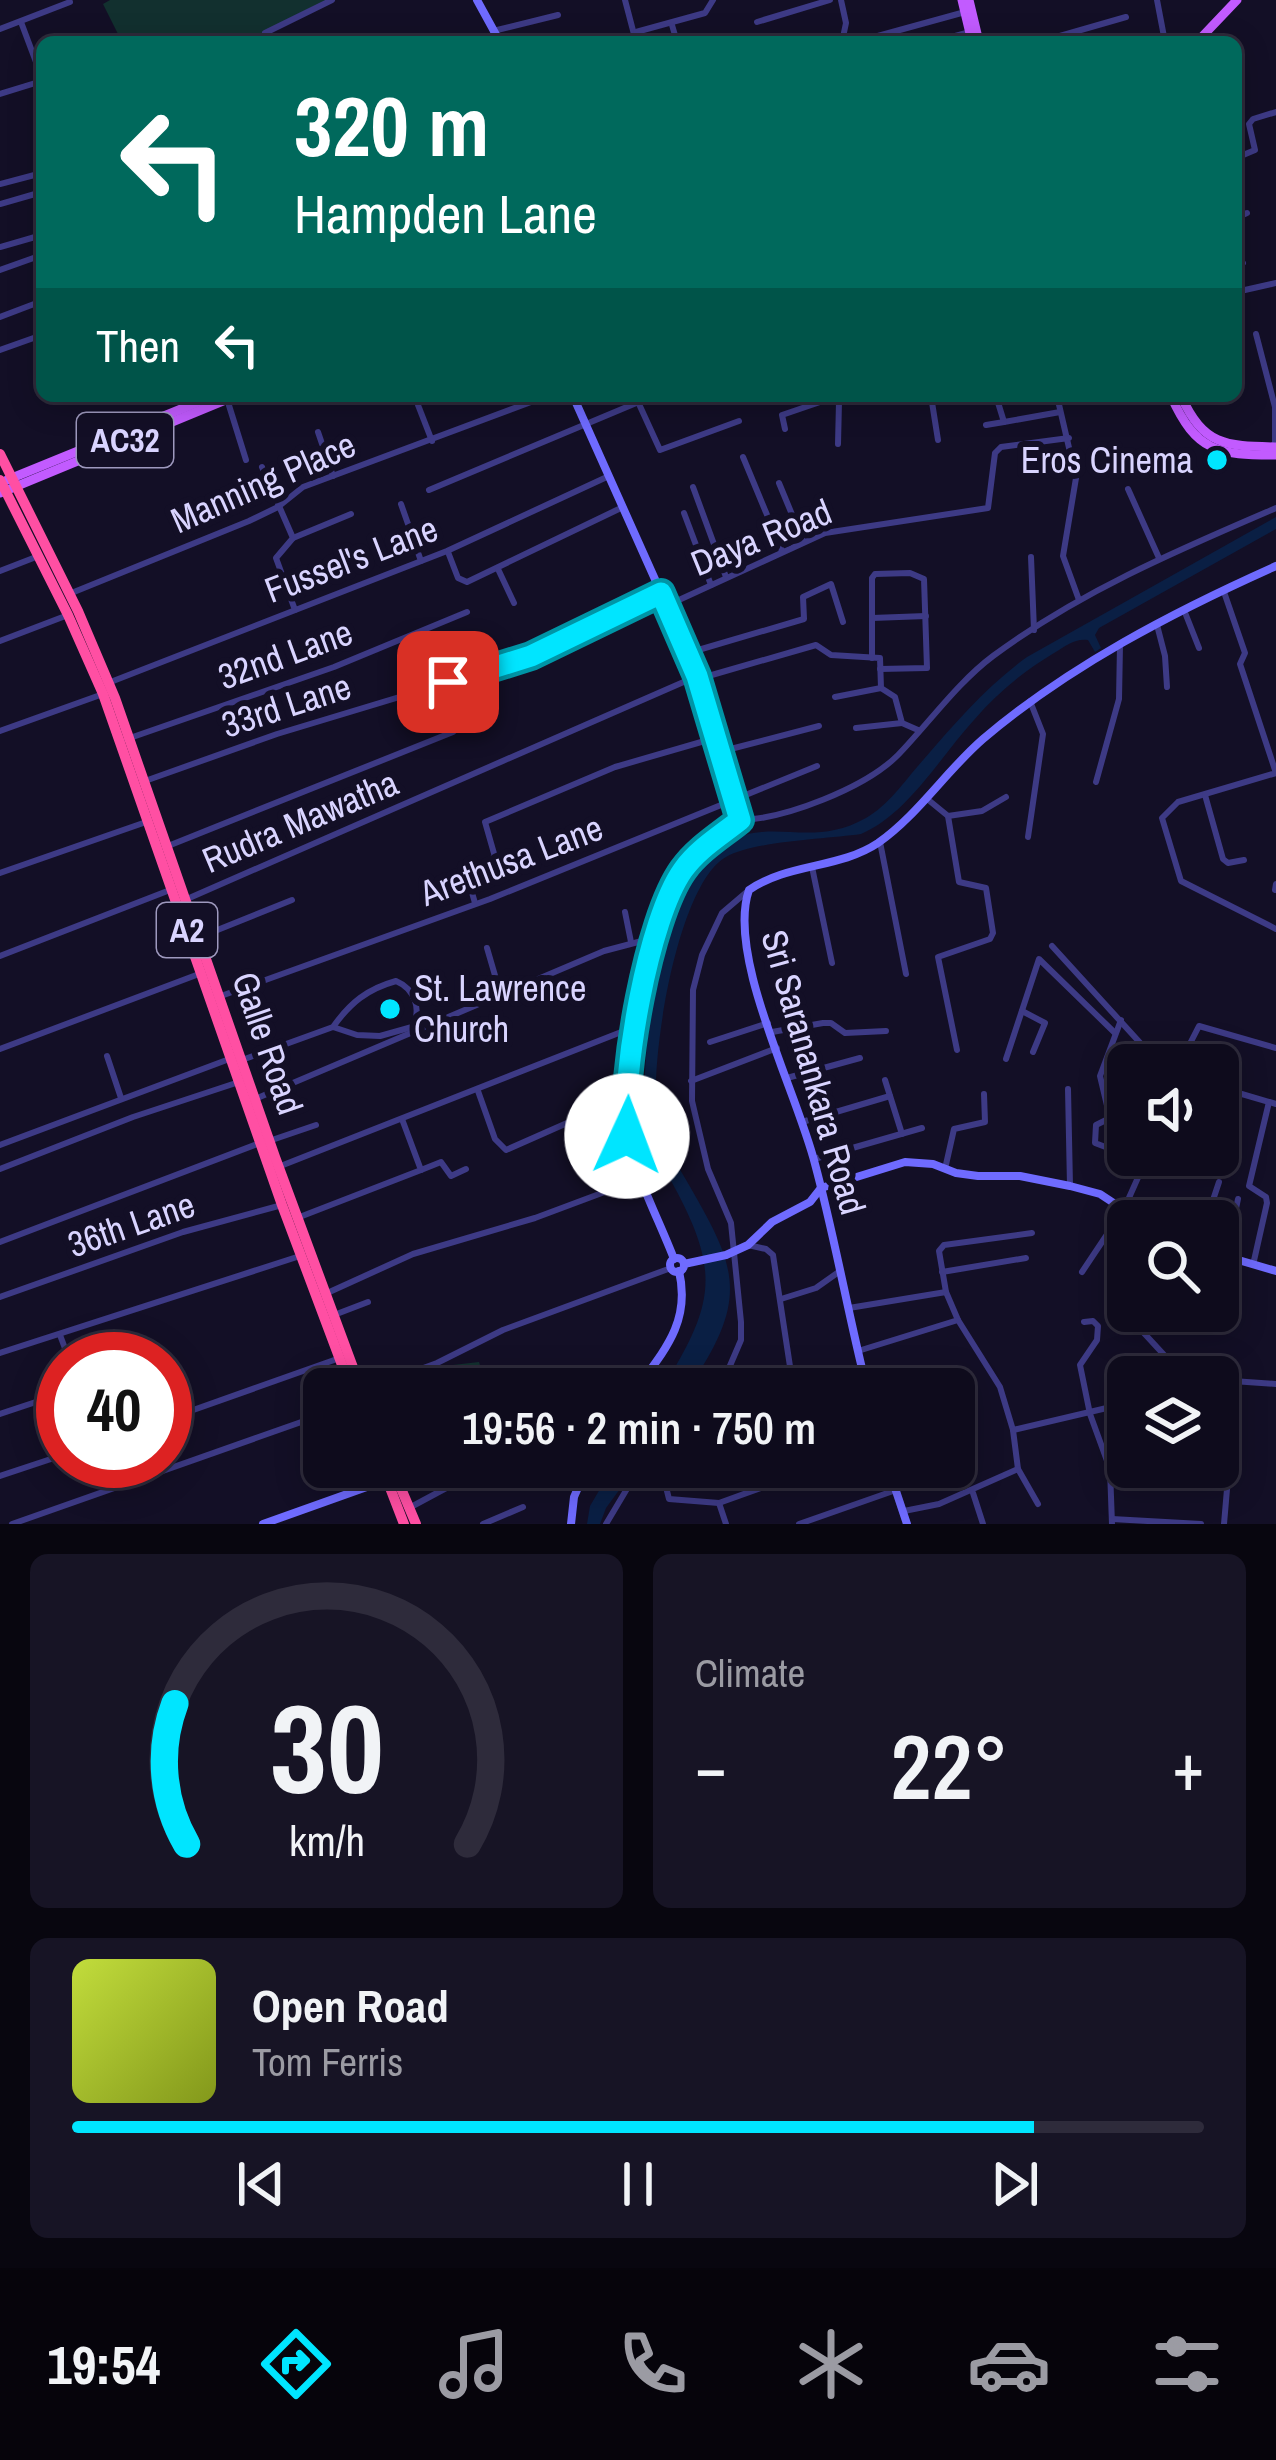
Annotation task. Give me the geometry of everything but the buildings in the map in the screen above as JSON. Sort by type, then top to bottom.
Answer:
[{"type":"highway","name":"Galle Road","points":[[0,454],[6,485],[37,557],[105,688]]},
{"type":"highway","name":"Galle Road","points":[[6,485],[69,594],[125,740],[203,973],[255,1100],[282,1205],[343,1368]]},
{"type":"highway","name":"Galle Road","points":[[125,740],[145,781],[187,899],[221,996],[229,1034]]},
{"type":"highway","name":"Galle Road","points":[[237,1059],[241,1082],[355,1368]]},
{"type":"highway","points":[[393,1488],[404,1524]]},
{"type":"highway","points":[[398,1488],[416,1524]]},
{"type":"main road","points":[[965,0],[972,36]]},
{"type":"main road","points":[[965,0],[972,36]]},
{"type":"main road","points":[[1205,36],[1237,0]]},
{"type":"main road","name":"AC32","points":[[6,485],[199,402]]},
{"type":"main road","name":"AC32","points":[[6,485],[221,402]]},
{"type":"main road","points":[[1174,402],[1186,427],[1202,443],[1230,454],[1276,450]]},
{"type":"main road","points":[[1183,402],[1194,422],[1213,439],[1232,446],[1276,450]]},
{"type":"street","points":[[265,33],[332,0]]},
{"type":"street","points":[[477,0],[494,36]]},
{"type":"street","points":[[625,0],[636,36]]},
{"type":"street","points":[[636,32],[705,13],[713,0]]},
{"type":"street","points":[[757,22],[830,0]]},
{"type":"street","points":[[841,0],[843,36]]},
{"type":"street","points":[[1157,0],[1164,36]]},
{"type":"street","points":[[0,29],[70,2]]},
{"type":"street","points":[[878,36],[964,13]]},
{"type":"street","points":[[501,36],[559,15]]},
{"type":"street","points":[[1060,36],[1126,17]]},
{"type":"street","points":[[21,22],[36,63]]},
{"type":"street","points":[[672,25],[675,36]]},
{"type":"street","points":[[0,94],[36,82]]},
{"type":"street","points":[[1242,155],[1255,150],[1253,119],[1276,112]]},
{"type":"street","points":[[0,184],[36,175]]},
{"type":"street","points":[[0,204],[36,194]]},
{"type":"street","points":[[1242,215],[1247,213]]},
{"type":"street","points":[[0,247],[36,237]]},
{"type":"street","points":[[0,271],[36,257]]},
{"type":"street","points":[[1242,291],[1276,283]]},
{"type":"street","points":[[0,317],[36,304]]},
{"type":"street","points":[[1256,334],[1275,407],[1276,450]]},
{"type":"street","points":[[0,350],[36,336]]},
{"type":"street","points":[[232,402],[245,460]]},
{"type":"street","name":"Manning Place","points":[[69,594],[278,507],[303,487],[532,402]]},
{"type":"street","points":[[575,402],[698,677],[740,820]]},
{"type":"street","points":[[785,429],[782,416],[813,402]]},
{"type":"street","points":[[838,444],[839,402]]},
{"type":"street","points":[[932,402],[938,440]]},
{"type":"street","points":[[998,402],[1004,422]]},
{"type":"street","points":[[1058,402],[1076,478],[1063,556],[1079,600]]},
{"type":"street","points":[[429,490],[638,403],[660,450],[739,422]]},
{"type":"street","points":[[418,405],[432,441]]},
{"type":"street","points":[[986,425],[1060,412]]},
{"type":"street","points":[[318,432],[334,476]]},
{"type":"street","name":"Daya Road","points":[[667,606],[825,533],[988,508],[995,453],[1001,447],[1069,438]]},
{"type":"street","points":[[743,458],[782,551]]},
{"type":"street","points":[[262,467],[293,538]]},
{"type":"street","name":"Fussel's Lane","points":[[0,731],[448,551],[610,475]]},
{"type":"street","points":[[779,482],[803,541]]},
{"type":"street","points":[[693,488],[726,577]]},
{"type":"street","points":[[1128,489],[1160,558]]},
{"type":"street","points":[[401,504],[421,561]]},
{"type":"street","points":[[448,551],[463,583],[623,507]]},
{"type":"street","points":[[652,1368],[682,1317],[677,1265],[627,1136],[626,1097],[646,970],[680,874],[703,848],[740,820],[757,821],[816,802],[875,773],[990,658],[1079,600],[1160,558],[1276,508]]},
{"type":"street","points":[[684,513],[711,585]]},
{"type":"street","points":[[295,610],[276,558],[293,538],[351,514]]},
{"type":"street","points":[[0,571],[37,557]]},
{"type":"street","points":[[1031,557],[1034,630]]},
{"type":"street","name":"Sri Saranankara Road","points":[[861,1368],[814,1159],[748,963],[743,908],[749,890],[778,875],[856,855],[880,842],[980,742],[1030,701],[1120,644],[1276,566]]},
{"type":"street","points":[[498,569],[514,604]]},
{"type":"street","points":[[880,669],[927,668],[924,579],[910,573],[875,574],[872,658],[880,658],[880,669],[881,688]]},
{"type":"street","points":[[688,653],[804,619],[803,597],[831,584],[843,622]]},
{"type":"street","points":[[1223,590],[1245,653],[1240,664],[1248,694],[1276,773],[1178,802],[1162,818],[1181,881],[1276,928]]},
{"type":"street","name":"33rd Lane","points":[[145,781],[277,734],[515,662],[661,593]]},
{"type":"street","points":[[1184,610],[1199,648]]},
{"type":"street","name":"32nd Lane","points":[[125,740],[334,668],[466,612]]},
{"type":"street","points":[[0,641],[68,615]]},
{"type":"street","points":[[872,617],[926,616]]},
{"type":"street","points":[[1157,625],[1167,687]]},
{"type":"street","points":[[1096,782],[1119,699],[1120,644]]},
{"type":"street","name":"Rudra Mawatha","points":[[187,899],[698,677],[816,645],[831,655],[872,658]]},
{"type":"street","points":[[168,846],[452,732],[463,724],[448,682]]},
{"type":"street","points":[[835,697],[881,688],[895,697],[902,724]]},
{"type":"street","points":[[1028,837],[1043,734],[1030,701]]},
{"type":"street","points":[[856,728],[902,724],[919,730]]},
{"type":"street","points":[[719,752],[819,727]]},
{"type":"street","points":[[475,903],[466,872],[495,857],[485,822],[615,767],[715,738]]},
{"type":"street","name":"Arethusa Lane","points":[[221,996],[475,903],[818,766]]},
{"type":"street","points":[[1204,795],[1223,859],[1228,863],[1244,860]]},
{"type":"street","points":[[947,816],[982,811],[1006,797]]},
{"type":"street","points":[[926,798],[947,816],[959,882],[986,888],[993,933],[990,939],[938,957],[957,1050]]},
{"type":"street","points":[[0,874],[149,821]]},
{"type":"street","points":[[880,842],[906,974]]},
{"type":"street","points":[[812,867],[832,963]]},
{"type":"street","points":[[0,956],[173,889]]},
{"type":"street","points":[[728,1368],[741,1336],[731,1223],[701,1143],[691,1081],[693,990],[702,955],[722,913],[749,890]]},
{"type":"street","points":[[200,937],[292,900]]},
{"type":"street","points":[[625,912],[632,942]]},
{"type":"street","points":[[255,1100],[632,942],[657,937]]},
{"type":"street","points":[[1052,946],[1141,1044]]},
{"type":"street","points":[[487,948],[501,996]]},
{"type":"street","points":[[1006,1059],[1039,959],[1114,1033]]},
{"type":"street","points":[[0,1049],[203,973]]},
{"type":"street","points":[[0,1145],[121,1098],[333,1028],[380,1036],[412,1027],[417,1008],[412,993],[396,981],[379,986],[348,1006],[333,1028]]},
{"type":"street","points":[[1022,1011],[1045,1023],[1033,1052]]},
{"type":"street","points":[[1111,1044],[1120,1020]]},
{"type":"street","points":[[710,1042],[770,1027],[823,1023],[845,1033],[886,1031]]},
{"type":"street","points":[[278,1167],[637,1026]]},
{"type":"street","points":[[1188,1044],[1199,1026],[1276,1048]]},
{"type":"street","points":[[691,1081],[777,1048]]},
{"type":"street","points":[[107,1056],[121,1098]]},
{"type":"street","points":[[787,1078],[860,1058]]},
{"type":"street","points":[[1107,1058],[1100,1083],[1107,1108]]},
{"type":"street","points":[[885,1080],[902,1134]]},
{"type":"street","points":[[0,1169],[133,1117],[241,1082]]},
{"type":"street","points":[[1068,1089],[1070,1186]]},
{"type":"street","points":[[478,1091],[495,1139],[506,1150],[626,1097]]},
{"type":"street","points":[[1239,1093],[1272,1103],[1249,1186],[1266,1197],[1267,1203],[1253,1265]]},
{"type":"street","points":[[945,1169],[953,1130],[985,1122],[984,1094]]},
{"type":"street","points":[[802,1122],[890,1096]]},
{"type":"street","points":[[402,1119],[421,1170]]},
{"type":"street","points":[[1107,1120],[1096,1125],[1094,1141],[1107,1146]]},
{"type":"street","points":[[0,1242],[316,1125]]},
{"type":"street","points":[[814,1159],[922,1128]]},
{"type":"street","points":[[297,1218],[441,1162],[451,1175],[466,1169]]},
{"type":"street","points":[[423,1368],[502,1330],[677,1265],[731,1253],[748,1245],[772,1222],[810,1202],[821,1188],[905,1162],[1070,1186],[1110,1200]]},
{"type":"street","points":[[324,1294],[412,1253],[518,1224],[642,1178]]},
{"type":"street","points":[[1213,1200],[1219,1182]]},
{"type":"street","name":"36th Lane","points":[[0,1297],[183,1232],[282,1205]]},
{"type":"street","points":[[1032,1233],[944,1245],[939,1251],[946,1292],[1000,1387],[1018,1469],[1038,1504]]},
{"type":"street","points":[[1082,1272],[1107,1234]]},
{"type":"street","points":[[748,1245],[773,1255],[791,1368]]},
{"type":"street","points":[[69,1332],[300,1256]]},
{"type":"street","points":[[942,1272],[1026,1258]]},
{"type":"street","points":[[1239,1261],[1276,1271]]},
{"type":"street","points":[[781,1299],[816,1288],[840,1271]]},
{"type":"street","points":[[847,1309],[946,1292]]},
{"type":"street","points":[[334,1315],[368,1302]]},
{"type":"street","points":[[857,1351],[958,1320]]},
{"type":"street","points":[[1084,1322],[1094,1321],[1098,1326],[1097,1340],[1080,1365],[1090,1414],[1110,1469],[1112,1521],[1201,1524]]},
{"type":"street","points":[[1143,1332],[1165,1356]]},
{"type":"street","points":[[0,1353],[36,1342]]},
{"type":"street","points":[[192,1410],[339,1358]]},
{"type":"street","points":[[1239,1381],[1276,1384]]},
{"type":"street","points":[[0,1414],[36,1402]]},
{"type":"street","points":[[1013,1430],[1107,1409]]},
{"type":"street","points":[[12,1524],[303,1421]]},
{"type":"street","points":[[0,1476],[36,1464]]},
{"type":"street","points":[[903,1511],[973,1492],[1018,1469]]},
{"type":"street","points":[[263,1524],[293,1519],[358,1488]]},
{"type":"street","points":[[409,1508],[447,1488]]},
{"type":"street","points":[[571,1524],[578,1488]]},
{"type":"street","points":[[607,1524],[628,1488]]},
{"type":"street","points":[[666,1488],[669,1499],[719,1503],[761,1488]]},
{"type":"street","points":[[1224,1524],[1227,1488]]},
{"type":"street","points":[[799,1524],[896,1490],[907,1524]]},
{"type":"street","points":[[973,1492],[983,1524]]},
{"type":"street","points":[[719,1503],[726,1524]]},
{"type":"street","points":[[483,1524],[524,1508]]},
{"type":"green space","points":[[110,0],[327,0],[259,36],[119,36],[103,4]]},
{"type":"green space","points":[[479,1362],[481,1368],[443,1368]]},
{"type":"water","points":[[1276,517],[1276,529],[1099,628],[1095,635],[1101,648],[1095,652],[1088,640],[1075,641],[1022,675],[983,710],[908,799],[878,825],[861,834],[738,852],[708,875],[692,905],[668,986],[656,1108],[661,1139],[701,1205],[725,1258],[729,1304],[701,1368],[675,1368],[702,1309],[704,1263],[687,1211],[647,1140],[644,1085],[658,967],[676,901],[686,881],[710,855],[733,840],[754,833],[841,829],[874,813],[972,705],[1027,657]]},
{"type":"water","points":[[601,1488],[621,1488],[600,1524],[587,1524]]},
{"type":"place","name":"Eros Cinema","points":[[1217,460]]},
{"type":"place","name":"St. Lawrence Church","points":[[390,1009]]},
{"type":"route","points":[[448,682],[531,656],[661,593],[688,653],[740,820],[703,848],[680,874],[663,917],[646,970],[626,1097],[627,1136]]}]
